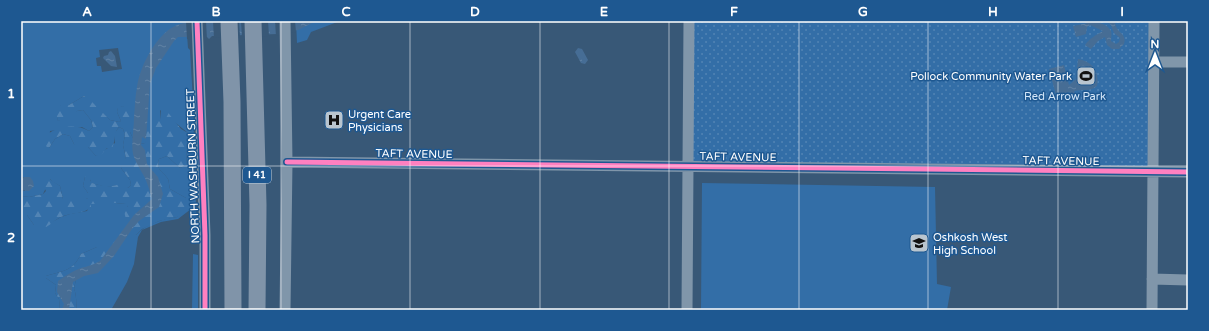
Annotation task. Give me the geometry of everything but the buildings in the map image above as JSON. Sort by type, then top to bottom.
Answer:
[{"type":"highway","name":"I 41","points":[[229,21],[233,204],[233,310]]},
{"type":"highway","name":"I 41","points":[[253,21],[258,205],[257,310]]},
{"type":"street","name":"NORTH WASHBURN STREET","points":[[197,21],[205,235],[205,310]]},
{"type":"street","points":[[284,310],[287,162],[285,21]]},
{"type":"street","points":[[686,310],[689,21]]},
{"type":"street","points":[[1152,310],[1154,21]]},
{"type":"street","points":[[1154,62],[1188,62]]},
{"type":"street","name":"TAFT AVENUE","points":[[287,162],[1188,172]]},
{"type":"street","points":[[1152,279],[1188,280]]},
{"type":"green space","points":[[21,21],[186,21],[188,48],[190,50],[193,101],[197,240],[192,240],[191,209],[178,219],[161,222],[142,230],[138,237],[134,264],[127,282],[111,310],[76,310],[74,289],[76,279],[97,247],[81,254],[75,264],[67,270],[46,276],[46,278],[56,285],[55,293],[59,299],[60,310],[21,310],[21,215],[27,215],[34,225],[54,221],[70,214],[87,211],[91,203],[127,204],[136,235],[140,231],[155,223],[177,217],[186,198],[170,189],[168,179],[160,170],[158,163],[159,159],[167,156],[180,168],[186,165],[188,133],[160,110],[160,120],[145,143],[136,145],[130,132],[123,106],[118,108],[117,112],[121,121],[110,120],[84,96],[69,105],[61,105],[57,115],[58,121],[77,111],[83,110],[91,120],[93,127],[89,131],[82,127],[50,131],[49,148],[55,139],[63,134],[70,136],[74,144],[88,147],[96,156],[115,143],[114,134],[119,127],[123,129],[125,135],[123,145],[126,158],[121,168],[130,180],[131,185],[128,188],[119,185],[106,187],[91,183],[90,179],[85,177],[83,186],[88,193],[88,198],[63,199],[60,186],[50,179],[43,194],[29,197],[21,196],[21,190],[25,191],[24,177],[21,179]],"holes":[[[118,48],[122,69],[102,72],[101,66],[97,66],[96,58],[100,57],[99,50]]]},
{"type":"green space","points":[[296,21],[340,21],[311,32],[307,40],[297,43]]},
{"type":"green space","name":"Red Arrow Park","points":[[689,21],[1154,21],[1152,172],[688,166]]},
{"type":"green space","points":[[84,96],[110,120],[121,121],[117,112],[118,107],[123,106],[130,114],[134,122],[130,132],[136,145],[145,143],[146,131],[150,122],[160,120],[161,110],[166,110],[181,129],[188,133],[186,165],[180,168],[167,156],[159,159],[158,163],[160,170],[168,179],[170,189],[186,198],[185,210],[177,217],[159,221],[142,229],[136,235],[129,232],[124,211],[128,207],[126,204],[91,204],[91,207],[88,210],[61,217],[42,229],[34,225],[27,215],[21,215],[21,196],[29,197],[43,194],[46,191],[43,185],[44,180],[48,178],[60,186],[63,199],[88,198],[88,193],[83,186],[86,176],[90,171],[95,173],[94,178],[90,180],[92,183],[104,186],[115,186],[123,182],[128,188],[131,185],[130,180],[121,168],[122,161],[126,158],[123,145],[125,135],[123,129],[119,127],[116,132],[112,148],[107,148],[101,155],[96,156],[88,147],[81,149],[74,144],[70,136],[63,134],[55,139],[49,148],[44,145],[44,138],[59,128],[77,127],[89,131],[93,127],[91,120],[83,110],[77,111],[73,117],[58,121],[55,109],[61,105],[69,105]]},
{"type":"green space","points":[[702,183],[935,187],[937,284],[951,287],[947,310],[701,310]]},
{"type":"green space","points":[[102,238],[114,238],[115,242],[101,262],[76,279],[74,289],[76,310],[60,310],[59,299],[55,293],[56,285],[46,278],[46,276],[67,270],[75,264],[81,254],[97,247]]},
{"type":"green space","points":[[193,254],[198,255],[198,310],[192,310]]},
{"type":"water","points":[[316,21],[298,30],[278,34],[212,36],[209,39],[207,37],[178,37],[174,41],[156,68],[150,84],[146,139],[142,137],[141,145],[145,150],[147,164],[158,177],[163,194],[159,207],[139,221],[114,256],[98,273],[84,276],[73,282],[69,310],[62,310],[64,304],[57,292],[58,281],[66,275],[100,261],[134,215],[152,199],[146,181],[132,150],[135,98],[139,79],[145,61],[161,36],[175,26],[187,22]]},
{"type":"water","points":[[1080,21],[1097,22],[1105,25],[1111,31],[1111,41],[1116,44],[1119,42],[1120,38],[1114,33],[1111,25],[1107,21],[1114,21],[1117,29],[1124,36],[1124,44],[1119,49],[1112,49],[1107,45],[1105,37],[1098,41],[1091,49],[1085,45],[1103,31],[1090,25],[1087,27],[1086,34],[1076,37],[1073,26],[1088,23]]},
{"type":"water","points":[[578,48],[582,49],[588,60],[585,64],[581,63],[575,52]]},
{"type":"water","points":[[111,51],[115,56],[117,67],[111,66],[103,58]]},
{"type":"water","points":[[1078,59],[1087,62],[1094,68],[1098,81],[1097,86],[1089,90],[1074,91],[1075,93],[1071,94],[1070,92],[1056,95],[1049,69],[1064,65],[1069,85],[1076,79]]},
{"type":"water","points":[[24,177],[30,177],[33,181],[34,186],[29,191],[21,190],[21,179]]},
{"type":"pier","points":[[186,21],[206,21],[207,40],[187,39]]},
{"type":"pier","points":[[213,21],[239,21],[240,37],[214,38]]},
{"type":"pier","points":[[241,21],[268,21],[269,36],[242,37]]},
{"type":"pier","points":[[275,21],[295,21],[296,32],[276,36]]},
{"type":"cycle path","points":[[197,21],[205,235],[205,310]]},
{"type":"cycle path","points":[[287,162],[1188,172]]},
{"type":"place","name":"Pollock Community Water Park","points":[[1086,76]]},
{"type":"place","name":"Urgent Care Physicians","points":[[334,120]]},
{"type":"place","name":"Oshkosh West High School","points":[[919,243]]}]
